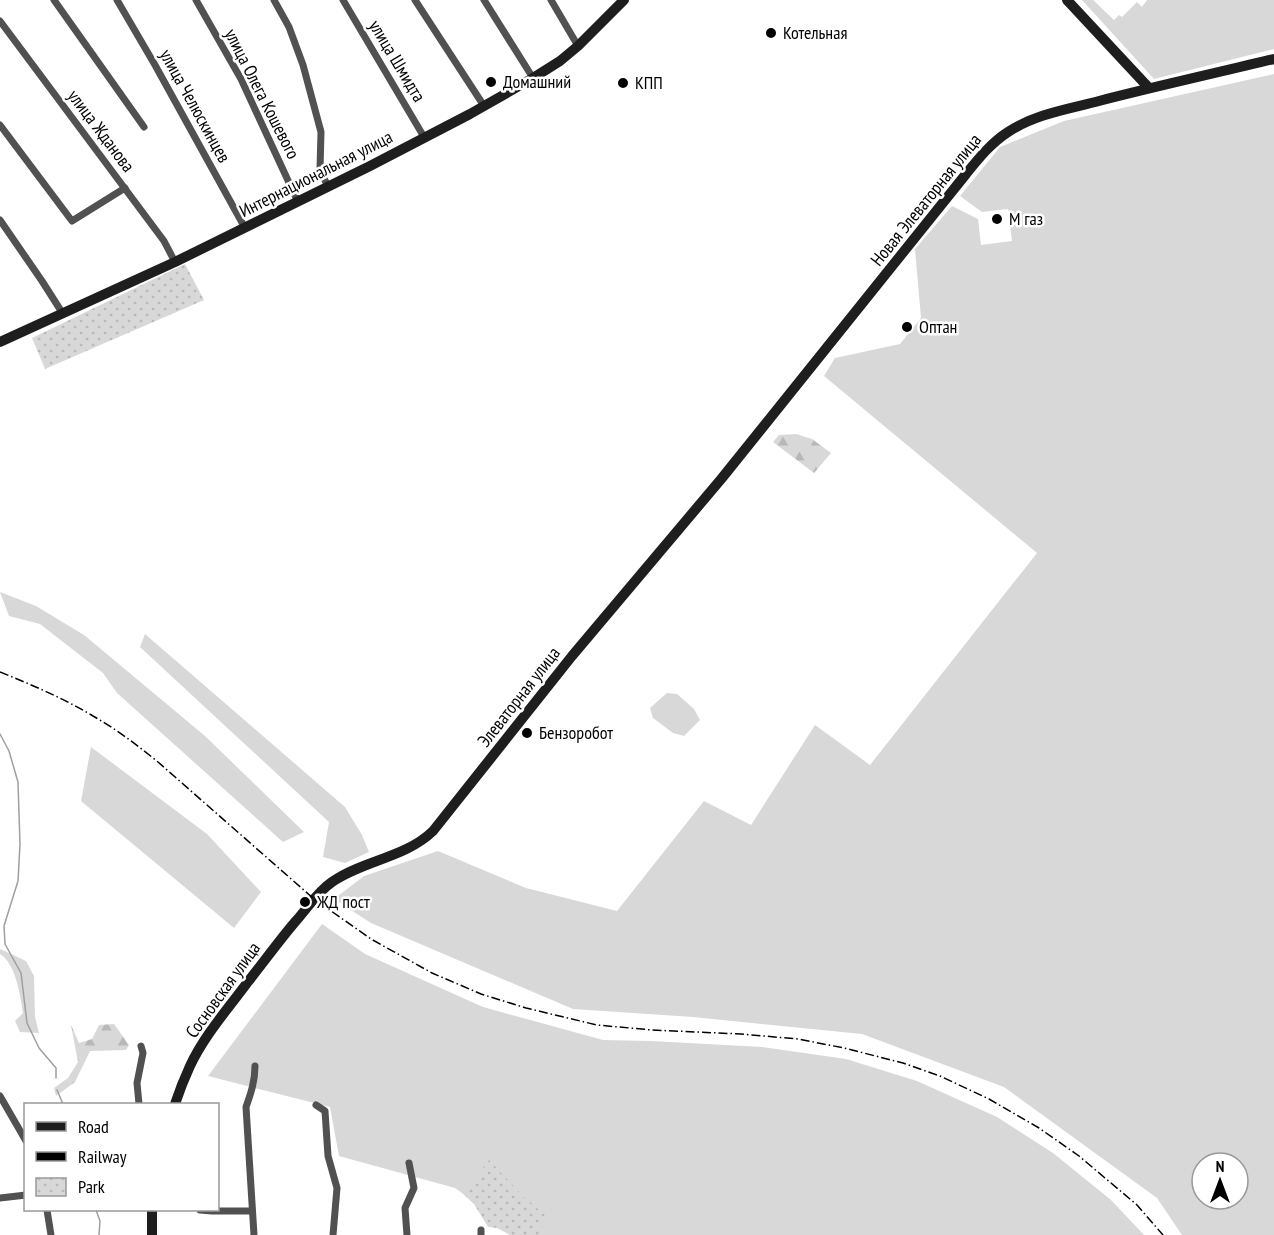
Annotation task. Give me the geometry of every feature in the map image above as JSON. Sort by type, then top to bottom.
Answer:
[{"type":"main road","name":"Интернациональная улица","points":[[0,342],[245,228],[484,106],[533,78],[578,46],[624,0]]},
{"type":"main road","points":[[1067,0],[1149,88]]},
{"type":"main road","name":"Новая Элеваторная улица","points":[[722,478],[982,154],[998,139],[1023,123],[1046,115],[1274,59]]},
{"type":"main road","name":"Элеваторная улица","points":[[313,901],[332,882],[347,873],[407,849],[423,841],[433,831],[572,656],[722,478]]},
{"type":"main road","name":"Сосновская улица","points":[[175,1103],[191,1065],[207,1038],[313,901]]},
{"type":"main road","points":[[152,1211],[152,1235]]},
{"type":"street","points":[[54,0],[144,127]]},
{"type":"street","name":"улица Челюскинцев","points":[[117,0],[156,65],[245,228]]},
{"type":"street","name":"улица Олега Кошевого","points":[[196,0],[241,79],[298,202]]},
{"type":"street","points":[[274,0],[289,27],[303,65],[321,132],[320,169],[328,187]]},
{"type":"street","name":"улица Шмидта","points":[[343,0],[424,137]]},
{"type":"street","points":[[415,0],[484,106]]},
{"type":"street","points":[[484,0],[533,78]]},
{"type":"street","points":[[551,0],[578,46]]},
{"type":"street","name":"улица Жданова","points":[[0,21],[164,241],[175,262]]},
{"type":"street","points":[[0,125],[72,221],[125,188]]},
{"type":"street","points":[[0,220],[63,314]]},
{"type":"street","points":[[139,1103],[137,1083],[143,1053],[141,1046]]},
{"type":"street","points":[[254,1235],[246,1107],[253,1088],[255,1066]]},
{"type":"street","points":[[0,1097],[24,1138]]},
{"type":"street","points":[[315,1105],[325,1111],[328,1156],[337,1188],[333,1235]]},
{"type":"street","points":[[407,1235],[405,1208],[414,1188],[409,1163]]},
{"type":"street","points":[[0,1198],[24,1195]]},
{"type":"street","points":[[47,1211],[51,1235]]},
{"type":"street","points":[[219,1211],[252,1211]]},
{"type":"green space","points":[[1082,0],[1093,0],[1114,20],[1119,15],[1122,17],[1137,2],[1142,7],[1147,0],[1274,0],[1274,49],[1154,79]]},
{"type":"green space","points":[[1274,74],[1274,1235],[1182,1235],[1157,1198],[1004,1087],[862,1034],[693,1017],[573,1009],[371,923],[334,899],[364,876],[438,851],[526,888],[617,911],[704,801],[751,825],[815,725],[870,765],[1037,553],[824,376],[835,358],[900,344],[921,318],[915,249],[952,206],[978,219],[981,245],[1012,241],[1008,209],[982,212],[960,196],[1000,147],[1064,121]]},
{"type":"green space","points":[[185,264],[204,300],[45,369],[32,338]]},
{"type":"green space","points":[[796,434],[812,439],[831,453],[814,473],[773,442],[779,435]]},
{"type":"green space","points":[[0,592],[36,606],[84,635],[205,736],[304,832],[283,842],[117,693],[103,673],[40,624],[9,616]]},
{"type":"green space","points":[[145,634],[345,807],[362,835],[369,852],[345,863],[323,857],[329,822],[140,647]]},
{"type":"green space","points":[[667,693],[677,694],[694,709],[700,720],[684,736],[673,733],[653,718],[650,708]]},
{"type":"green space","points":[[91,747],[207,834],[261,892],[234,928],[81,801]]},
{"type":"green space","points":[[322,924],[365,954],[483,1007],[603,1040],[762,1047],[846,1059],[917,1081],[997,1117],[1053,1153],[1111,1200],[1144,1235],[521,1235],[455,1188],[339,1156],[330,1107],[208,1076]]},
{"type":"green space","points":[[0,949],[26,961],[34,976],[35,1017],[39,1033],[20,1032],[15,1021],[23,1013],[19,989],[14,972],[0,954]]},
{"type":"green space","points":[[114,1024],[129,1045],[126,1050],[90,1051],[75,1082],[56,1096],[54,1088],[68,1078],[78,1062],[71,1025],[79,1043],[92,1039],[99,1025]]},
{"type":"green space","points":[[489,1160],[522,1195],[547,1217],[538,1235],[510,1235],[497,1228],[488,1227],[474,1204],[463,1194]]},
{"type":"waterway","points":[[0,734],[9,751],[18,782],[20,844],[18,881],[4,926],[5,944],[21,973],[27,1023],[39,1048],[56,1068],[56,1078]]},
{"type":"waterway","points":[[57,1090],[63,1103]]},
{"type":"waterway","points":[[96,1211],[100,1221],[99,1235]]},
{"type":"railway","points":[[0,672],[70,703],[134,743],[314,899],[371,939],[432,973],[481,994],[526,1008],[597,1025],[798,1039],[903,1063],[940,1076],[989,1099],[1039,1128],[1079,1156],[1137,1205],[1163,1235]]},
{"type":"place","name":"Котельная","points":[[771,33]]},
{"type":"place","name":"Домашний","points":[[491,82]]},
{"type":"place","name":"КПП","points":[[623,83]]},
{"type":"place","name":"М газ","points":[[997,219]]},
{"type":"place","name":"Оптан","points":[[907,327]]},
{"type":"place","name":"Бензоробот","points":[[527,733]]},
{"type":"place","name":"ЖД пост","points":[[305,902]]}]
